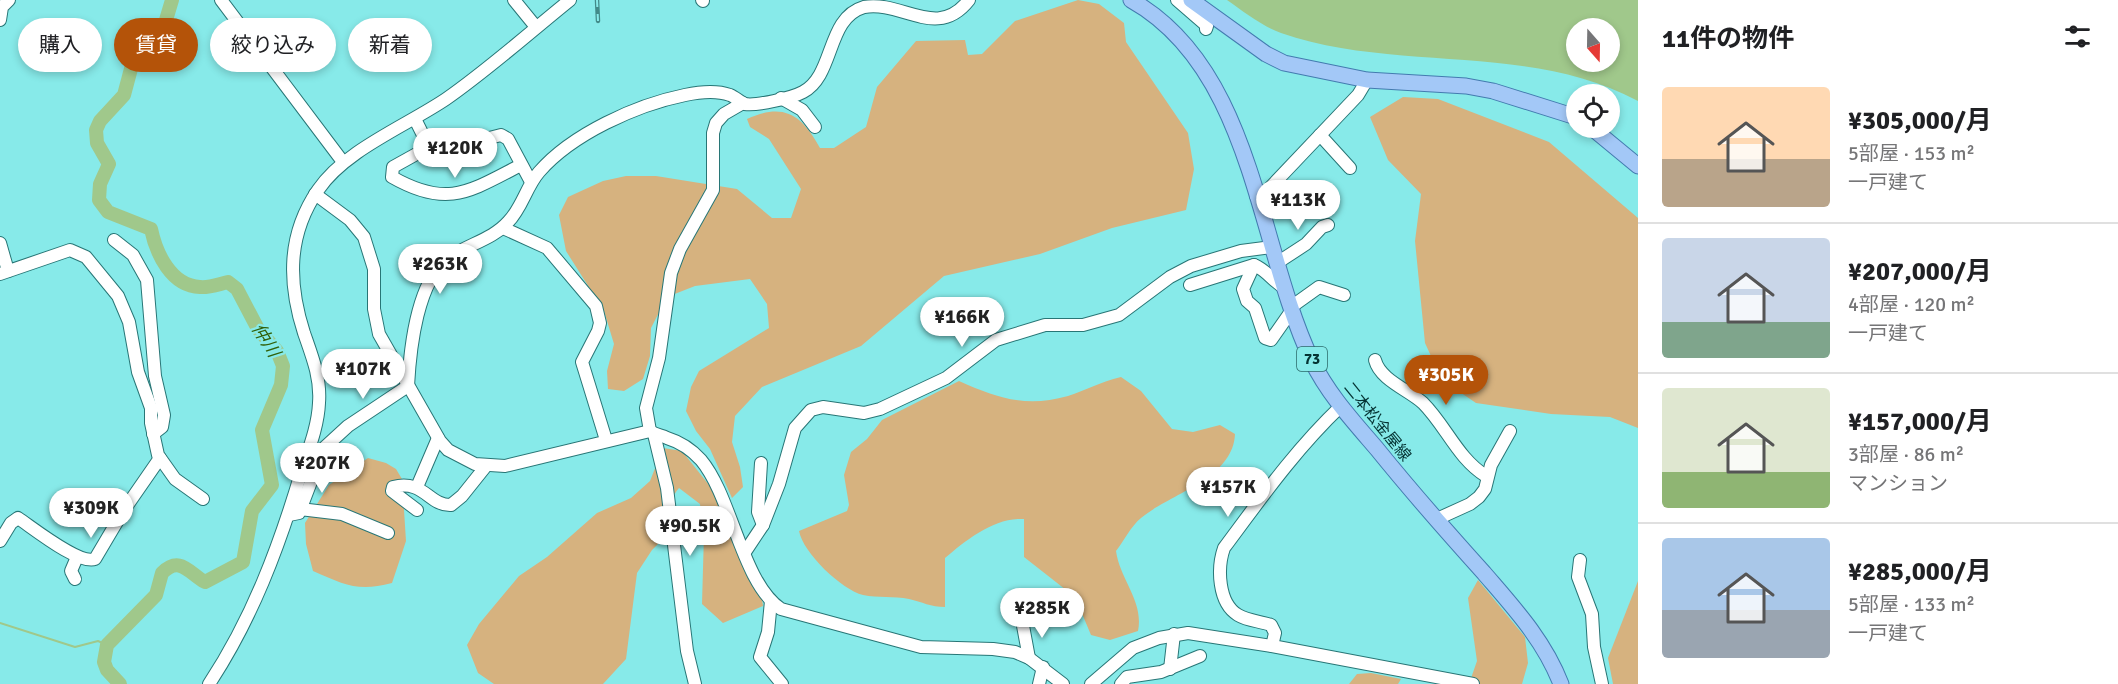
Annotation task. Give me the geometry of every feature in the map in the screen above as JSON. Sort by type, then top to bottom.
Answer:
[{"type":"main road","name":"二本松金屋線","points":[[1131,0],[1172,30],[1207,77],[1230,119],[1291,309],[1313,363],[1341,406],[1540,641],[1561,684]]},
{"type":"main road","points":[[1191,0],[1275,60],[1367,80],[1466,86],[1493,91],[1566,114]]},
{"type":"main road","points":[[1604,138],[1638,166]]},
{"type":"street","points":[[0,20],[2,6],[9,0]]},
{"type":"street","points":[[221,0],[343,162]]},
{"type":"street","points":[[514,0],[536,27]]},
{"type":"street","points":[[295,512],[319,405],[319,380],[295,301],[292,277],[296,236],[315,194],[343,162],[415,119],[478,75],[570,0]]},
{"type":"street","points":[[885,8],[896,0]]},
{"type":"street","points":[[408,386],[409,363],[421,308],[433,273],[452,256],[503,228],[511,220],[531,182],[549,162],[584,136],[631,112],[666,100],[704,92],[727,94],[743,103],[755,104],[800,94],[814,83],[824,69],[841,27],[855,12],[867,7],[885,8],[949,18],[961,11],[969,0]]},
{"type":"street","points":[[1177,0],[1208,26],[1206,29]]},
{"type":"street","points":[[1256,196],[1266,192],[1358,95],[1367,80]]},
{"type":"street","points":[[781,98],[802,110],[815,127]]},
{"type":"street","points":[[695,684],[687,651],[667,488],[646,408],[659,358],[671,273],[680,249],[713,190],[713,133],[716,123],[724,114],[743,103]]},
{"type":"street","points":[[415,119],[429,147],[435,152],[501,135],[508,139],[531,182]]},
{"type":"street","points":[[1320,135],[1350,168]]},
{"type":"street","points":[[429,147],[393,167],[393,177],[422,190],[445,195],[458,194],[521,165]]},
{"type":"street","points":[[315,194],[350,220],[364,237],[374,269],[374,309],[379,334],[438,438],[448,450],[459,457],[486,466],[505,466],[606,440],[652,433],[686,447],[702,461],[755,575],[771,601],[788,612],[886,640],[921,647],[993,648],[1015,652],[1043,667],[1063,684]]},
{"type":"street","points":[[1277,263],[1306,244],[1322,227],[1328,225]]},
{"type":"street","points":[[503,228],[547,248],[596,306],[600,323],[582,362],[606,440]]},
{"type":"street","points":[[114,240],[133,255],[147,280],[155,376],[164,415],[162,428],[153,434]]},
{"type":"street","points":[[0,243],[4,272],[70,250],[86,256],[118,296],[125,311],[138,372],[151,408],[153,434],[160,458],[175,479],[203,499]]},
{"type":"street","points":[[745,552],[763,525],[779,484],[795,428],[811,410],[823,407],[864,413],[880,410],[946,378],[996,340],[1045,325],[1083,325],[1119,315],[1170,278],[1191,266],[1241,251],[1272,247]]},
{"type":"street","points":[[1190,285],[1254,265],[1267,271],[1275,282],[1285,288]]},
{"type":"street","points":[[1254,265],[1242,289],[1247,301],[1255,308],[1265,338],[1271,340],[1291,309],[1319,287],[1344,295]]},
{"type":"street","points":[[1375,360],[1382,372],[1432,412],[1467,462],[1486,477]]},
{"type":"street","points":[[213,683],[257,600],[324,448],[348,426],[408,386]]},
{"type":"street","points":[[1272,646],[1275,633],[1271,625],[1237,615],[1226,603],[1221,584],[1221,556],[1224,548],[1281,471],[1312,433],[1341,406]]},
{"type":"street","points":[[1437,519],[1470,504],[1479,497],[1485,489],[1486,477],[1510,431]]},
{"type":"street","points":[[417,487],[438,438]]},
{"type":"street","points":[[0,542],[5,521],[18,518],[77,557],[90,561],[98,556],[124,510],[160,458]]},
{"type":"street","points":[[761,463],[758,512],[763,525]]},
{"type":"street","points":[[417,510],[392,491],[396,485],[417,487],[444,505],[451,505],[462,496],[486,466]]},
{"type":"street","points":[[295,512],[342,514],[388,533]]},
{"type":"street","points":[[75,579],[71,571],[77,557]]},
{"type":"street","points":[[1580,560],[1578,577],[1592,614],[1594,647],[1602,684]]},
{"type":"street","points":[[771,601],[768,632],[760,657],[782,684]]},
{"type":"street","points":[[1029,658],[1021,615],[1034,609],[1046,611]]},
{"type":"street","points":[[1091,684],[1133,648],[1174,634],[1188,633],[1272,646],[1473,684]]},
{"type":"street","points":[[1170,669],[1174,634]]},
{"type":"street","points":[[1121,684],[1127,677],[1151,675],[1200,656]]},
{"type":"street","points":[[1039,684],[1043,667]]},
{"type":"shaded area","points":[[1078,0],[1099,4],[1124,23],[1126,42],[1188,133],[1194,169],[1186,210],[1112,228],[1040,254],[944,276],[861,346],[762,387],[735,416],[732,442],[740,467],[743,487],[732,498],[710,449],[696,431],[686,411],[691,387],[699,371],[769,328],[767,304],[750,279],[695,286],[667,297],[651,328],[650,356],[643,379],[624,391],[608,389],[607,371],[614,344],[604,311],[566,251],[559,215],[568,197],[603,181],[626,176],[656,176],[737,189],[772,218],[791,218],[801,189],[769,139],[750,127],[747,119],[771,112],[791,115],[806,127],[820,148],[834,148],[866,127],[877,87],[916,41],[965,40],[968,55],[982,54],[1015,21]]},
{"type":"shaded area","points":[[1227,0],[1638,0],[1638,101],[1620,93],[1620,84],[1598,84],[1552,71],[1507,64],[1370,52],[1325,45],[1281,33],[1253,18]]},
{"type":"shaded area","points":[[1403,97],[1438,99],[1549,142],[1638,218],[1638,428],[1610,417],[1551,414],[1476,403],[1442,380],[1425,343],[1415,241],[1421,194],[1388,160],[1370,117]]},
{"type":"shaded area","points":[[1121,377],[1141,391],[1172,429],[1193,432],[1220,425],[1235,434],[1232,450],[1224,463],[1199,484],[1137,521],[1116,551],[1118,562],[1138,610],[1138,631],[1110,640],[1091,635],[1075,597],[1024,557],[1024,519],[1002,522],[981,531],[945,558],[945,607],[909,599],[869,596],[854,592],[815,560],[802,540],[799,531],[847,511],[849,505],[844,475],[851,452],[867,439],[882,420],[959,381],[999,396],[1039,401],[1068,396]]},
{"type":"shaded area","points":[[663,448],[682,451],[713,490],[761,592],[763,606],[723,623],[702,604],[704,533],[700,504],[679,488],[670,505],[666,536],[652,550],[637,573],[626,659],[603,684],[494,684],[478,673],[467,645],[479,624],[519,576],[547,557],[597,513],[631,498],[650,481]]},
{"type":"shaded area","points":[[368,458],[386,463],[396,469],[402,479],[406,541],[392,583],[360,587],[313,571],[306,544],[305,523],[329,485]]},
{"type":"shaded area","points":[[1478,580],[1525,637],[1528,663],[1522,684],[1469,684],[1477,661],[1468,598]]},
{"type":"shaded area","points":[[1638,581],[1638,684],[1613,684],[1608,658]]},
{"type":"shaded area","points":[[1371,673],[1401,679],[1398,684],[1349,684],[1357,674]]},
{"type":"waterway","name":"仲川","points":[[120,684],[107,670],[104,662],[107,645],[156,595],[162,573],[174,566],[184,567],[205,582],[243,562],[252,511],[272,485],[262,430],[281,385],[283,366],[277,351],[258,329],[237,289],[228,282],[203,287],[181,281],[166,267],[151,229],[108,212],[99,200],[100,184],[109,164],[97,143],[96,130],[100,121],[124,95],[136,50],[163,30],[172,0]]},
{"type":"waterway","points":[[0,623],[75,647],[98,641],[107,645]]},
{"type":"railway","points":[[597,0],[598,21]]}]
